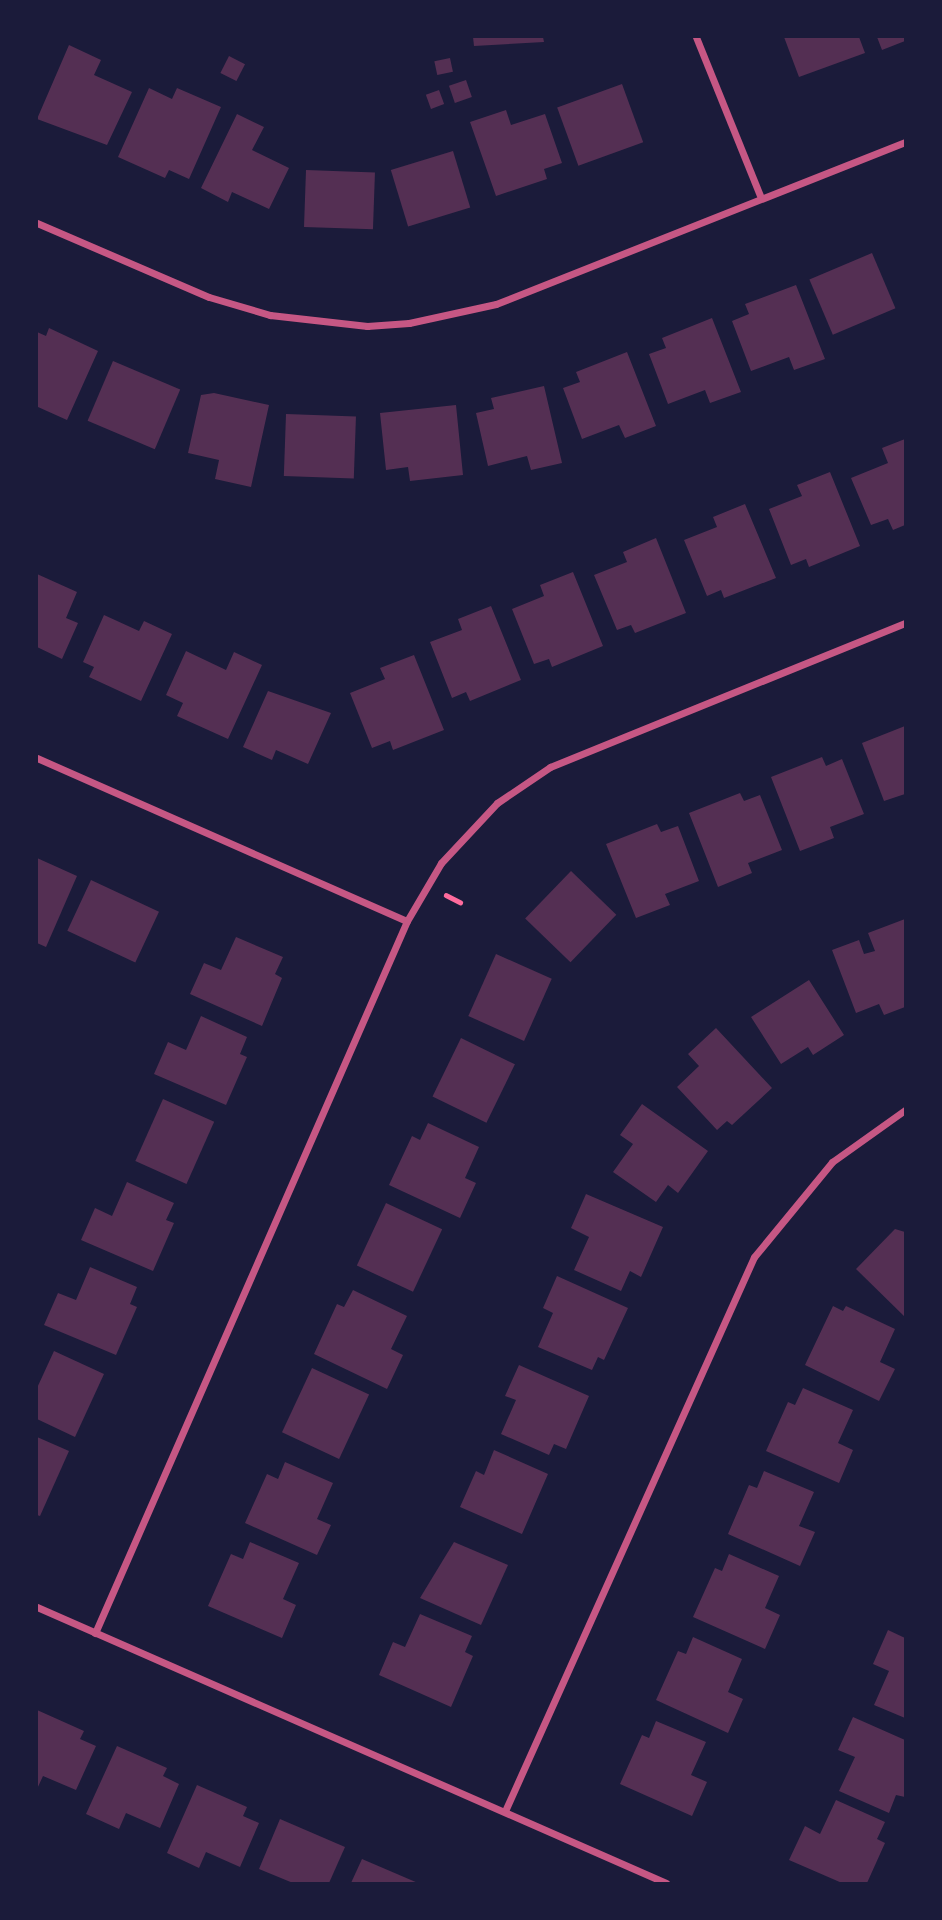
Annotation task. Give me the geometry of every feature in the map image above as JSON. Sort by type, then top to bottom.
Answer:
[{"type":"street","points":[[696,37],[761,198]]},
{"type":"street","points":[[37,223],[209,297],[270,315],[367,326],[496,304],[905,142]]},
{"type":"street","points":[[95,1633],[407,921],[424,885],[462,837],[550,767],[905,623]]},
{"type":"street","points":[[37,758],[407,921]]},
{"type":"street","points":[[505,1811],[754,1257],[832,1162],[905,1110]]},
{"type":"street","points":[[37,1607],[666,1883]]},
{"type":"path","points":[[446,895],[460,902]]},
{"type":"building","points":[[473,37],[543,37],[544,42],[474,46]]},
{"type":"building","points":[[784,37],[859,37],[865,53],[799,77]]},
{"type":"building","points":[[877,37],[905,37],[905,41],[882,50]]},
{"type":"building","points":[[69,45],[101,60],[94,75],[132,92],[107,145],[37,119]]},
{"type":"building","points":[[229,56],[245,64],[236,81],[220,73]]},
{"type":"building","points":[[450,58],[453,72],[437,75],[434,61]]},
{"type":"building","points":[[466,80],[472,97],[455,103],[449,86]]},
{"type":"building","points":[[622,84],[643,142],[578,166],[557,108]]},
{"type":"building","points":[[149,88],[172,99],[177,88],[221,107],[189,179],[169,170],[165,178],[118,157]]},
{"type":"building","points":[[439,90],[444,104],[431,109],[426,95]]},
{"type":"building","points":[[506,110],[511,125],[545,114],[562,163],[544,169],[547,179],[496,196],[470,122]]},
{"type":"building","points":[[237,114],[264,127],[252,150],[289,168],[269,209],[232,192],[228,202],[201,188]]},
{"type":"building","points":[[453,151],[470,207],[408,226],[391,170]]},
{"type":"building","points":[[306,170],[375,172],[373,229],[304,227]]},
{"type":"building","points":[[872,253],[895,308],[833,335],[809,280]]},
{"type":"building","points":[[796,285],[825,359],[794,370],[789,357],[751,371],[732,321],[749,314],[745,304]]},
{"type":"building","points":[[712,318],[741,392],[710,403],[705,390],[668,404],[649,354],[666,348],[662,338]]},
{"type":"building","points":[[49,328],[98,351],[67,420],[38,407],[37,332],[46,336]]},
{"type":"building","points":[[627,352],[656,426],[625,438],[619,425],[582,439],[563,388],[580,382],[576,372]]},
{"type":"building","points":[[113,361],[180,390],[155,449],[88,421]]},
{"type":"building","points":[[544,386],[562,463],[531,470],[527,456],[488,466],[476,413],[494,409],[491,398]]},
{"type":"building","points":[[214,393],[269,405],[251,487],[215,479],[219,460],[188,453],[201,395]]},
{"type":"building","points":[[456,405],[463,475],[410,481],[408,467],[386,470],[380,413]]},
{"type":"building","points":[[286,414],[356,416],[354,478],[284,476]]},
{"type":"building","points":[[905,439],[905,525],[893,530],[888,519],[871,525],[851,478],[888,463],[882,448]]},
{"type":"building","points":[[830,472],[860,546],[809,567],[806,559],[791,565],[769,509],[802,496],[797,485]]},
{"type":"building","points":[[745,504],[776,578],[724,598],[721,590],[707,596],[684,540],[717,527],[713,517]]},
{"type":"building","points":[[656,538],[686,613],[635,633],[631,625],[617,630],[594,575],[627,562],[623,552]]},
{"type":"building","points":[[573,572],[603,646],[552,667],[549,659],[534,664],[512,609],[544,596],[540,585]]},
{"type":"building","points":[[37,574],[77,592],[66,618],[78,623],[62,659],[37,647]]},
{"type":"building","points":[[491,606],[521,680],[470,701],[466,692],[452,698],[430,642],[462,630],[458,619]]},
{"type":"building","points":[[104,615],[139,631],[144,621],[172,634],[141,701],[89,677],[94,667],[83,662]]},
{"type":"building","points":[[186,651],[226,670],[234,652],[262,665],[228,739],[177,716],[183,703],[166,695]]},
{"type":"building","points":[[414,655],[444,730],[393,750],[390,741],[372,748],[350,693],[385,679],[380,668]]},
{"type":"building","points":[[268,691],[331,713],[308,764],[276,750],[272,760],[243,747]]},
{"type":"building","points":[[905,726],[905,794],[884,801],[862,743]]},
{"type":"building","points":[[822,757],[826,766],[842,759],[864,814],[830,827],[834,838],[800,851],[771,777]]},
{"type":"building","points":[[740,793],[744,801],[760,795],[782,850],[748,863],[752,873],[718,887],[689,813]]},
{"type":"building","points":[[657,824],[661,832],[678,826],[699,881],[665,894],[670,905],[636,918],[606,844]]},
{"type":"building","points":[[37,858],[77,876],[46,947],[37,943]]},
{"type":"building","points":[[571,871],[616,915],[570,962],[525,918]]},
{"type":"building","points":[[91,880],[159,912],[135,962],[67,931]]},
{"type":"building","points":[[905,919],[905,1007],[884,1015],[879,1004],[856,1013],[832,950],[859,940],[864,954],[875,951],[868,933]]},
{"type":"building","points":[[236,937],[283,957],[275,974],[282,978],[262,1026],[190,994],[204,963],[221,970]]},
{"type":"building","points":[[496,954],[552,979],[524,1041],[468,1016]]},
{"type":"building","points":[[809,980],[844,1035],[813,1055],[808,1047],[781,1064],[751,1017]]},
{"type":"building","points":[[201,1016],[247,1037],[240,1054],[247,1057],[226,1105],[154,1074],[168,1042],[186,1050]]},
{"type":"building","points":[[716,1028],[772,1088],[732,1125],[727,1121],[717,1130],[677,1087],[699,1066],[688,1054]]},
{"type":"building","points":[[461,1038],[515,1064],[486,1123],[433,1096]]},
{"type":"building","points":[[163,1099],[214,1122],[187,1184],[135,1161]]},
{"type":"building","points":[[642,1104],[708,1151],[678,1193],[668,1185],[656,1202],[613,1172],[633,1144],[620,1135]]},
{"type":"building","points":[[428,1123],[479,1147],[465,1178],[476,1183],[460,1218],[389,1185],[412,1136],[420,1140]]},
{"type":"building","points":[[127,1182],[174,1203],[166,1220],[174,1223],[153,1271],[81,1240],[95,1208],[112,1216]]},
{"type":"building","points":[[586,1194],[663,1227],[641,1277],[630,1271],[621,1291],[574,1270],[589,1237],[571,1228]]},
{"type":"building","points":[[386,1203],[442,1229],[413,1292],[357,1266]]},
{"type":"building","points":[[895,1229],[905,1232],[905,1317],[856,1269]]},
{"type":"building","points":[[90,1267],[137,1287],[130,1304],[137,1307],[116,1355],[44,1325],[58,1293],[76,1300]]},
{"type":"building","points":[[557,1276],[628,1308],[604,1360],[598,1357],[592,1370],[538,1347],[553,1313],[543,1308]]},
{"type":"building","points":[[353,1290],[407,1316],[391,1349],[403,1355],[387,1389],[314,1354],[337,1304],[344,1307]]},
{"type":"building","points":[[833,1306],[843,1311],[846,1306],[895,1329],[880,1362],[895,1369],[879,1401],[805,1365]]},
{"type":"building","points":[[54,1351],[104,1374],[75,1437],[37,1419],[37,1388]]},
{"type":"building","points":[[519,1365],[589,1396],[566,1449],[554,1444],[549,1455],[501,1434],[516,1400],[505,1396]]},
{"type":"building","points":[[312,1368],[369,1395],[339,1459],[282,1432]]},
{"type":"building","points":[[803,1388],[853,1410],[838,1443],[853,1450],[839,1483],[766,1451],[788,1402],[795,1405]]},
{"type":"building","points":[[37,1437],[69,1451],[40,1516],[37,1515]]},
{"type":"building","points":[[494,1450],[548,1474],[522,1534],[460,1507],[476,1471],[484,1475]]},
{"type":"building","points":[[285,1462],[333,1483],[317,1519],[331,1525],[317,1555],[245,1523],[267,1474],[278,1479]]},
{"type":"building","points":[[764,1471],[814,1492],[799,1526],[815,1532],[800,1566],[728,1534],[749,1485],[757,1488]]},
{"type":"building","points":[[250,1542],[299,1563],[283,1599],[296,1605],[282,1638],[208,1606],[231,1554],[243,1559]]},
{"type":"building","points":[[454,1542],[508,1565],[481,1625],[420,1598]]},
{"type":"building","points":[[729,1554],[779,1576],[765,1608],[780,1615],[765,1649],[693,1617],[715,1568],[722,1571]]},
{"type":"building","points":[[420,1614],[472,1636],[465,1652],[473,1656],[451,1707],[379,1675],[393,1642],[405,1647]]},
{"type":"building","points":[[888,1630],[905,1638],[905,1718],[874,1705],[889,1671],[873,1664]]},
{"type":"building","points":[[693,1637],[742,1659],[728,1692],[743,1699],[728,1733],[656,1700],[678,1651],[686,1654]]},
{"type":"building","points":[[37,1710],[84,1731],[80,1739],[96,1746],[76,1790],[43,1776],[37,1789]]},
{"type":"building","points":[[853,1717],[905,1740],[905,1797],[896,1795],[889,1813],[839,1791],[855,1757],[838,1750]]},
{"type":"building","points":[[656,1721],[706,1742],[691,1775],[707,1782],[692,1816],[620,1784],[642,1735],[649,1738]]},
{"type":"building","points":[[117,1746],[167,1768],[163,1776],[179,1784],[160,1828],[126,1813],[119,1829],[86,1814]]},
{"type":"building","points":[[197,1785],[247,1807],[243,1816],[259,1823],[240,1867],[206,1852],[199,1868],[167,1853]]},
{"type":"building","points":[[836,1800],[885,1822],[877,1839],[885,1843],[867,1883],[842,1883],[789,1860],[805,1826],[820,1834]]},
{"type":"building","points":[[280,1819],[345,1847],[329,1883],[293,1883],[259,1869]]},
{"type":"building","points":[[362,1859],[418,1883],[351,1883]]}]
